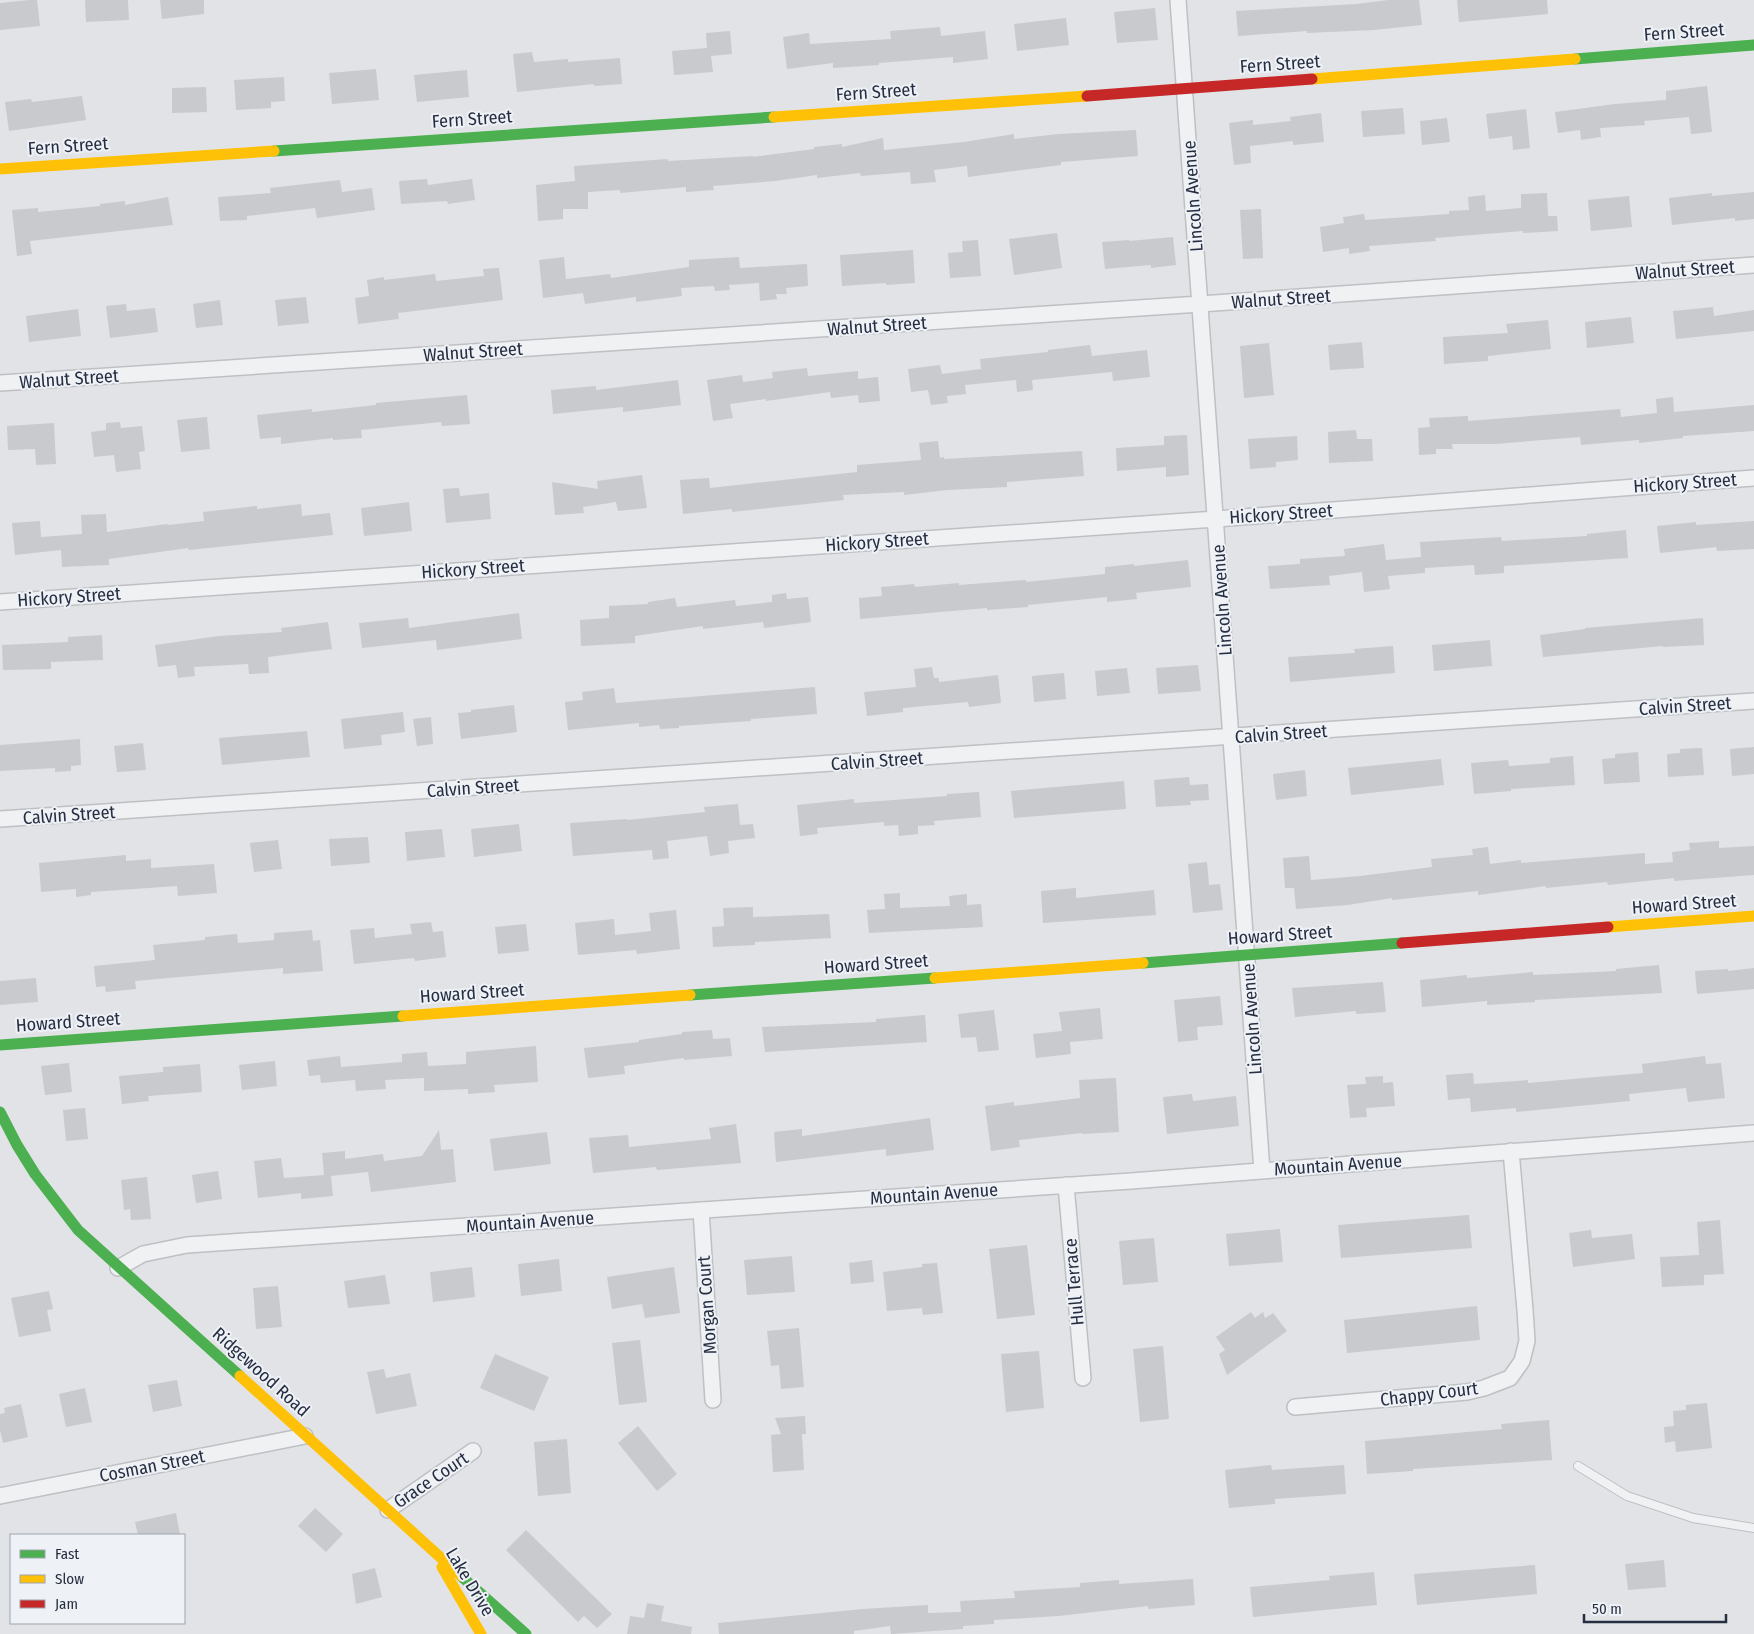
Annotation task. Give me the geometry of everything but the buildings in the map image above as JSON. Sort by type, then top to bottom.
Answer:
[{"type":"street","name":"Lincoln Avenue","points":[[1178,0],[1262,1171]]},
{"type":"street","name":"Fern Street","points":[[0,169],[1185,89],[1754,44]]},
{"type":"street","name":"Walnut Street","points":[[0,383],[1200,304],[1754,265]]},
{"type":"street","name":"Hickory Street","points":[[0,602],[1216,519],[1754,478]]},
{"type":"street","name":"Calvin Street","points":[[0,819],[1754,701]]},
{"type":"street","name":"Howard Street","points":[[0,1045],[1247,955],[1754,916]]},
{"type":"street","name":"Ridgewood Road","points":[[0,1112],[27,1164],[49,1196],[78,1230],[430,1548],[510,1617],[526,1634]]},
{"type":"street","name":"Mountain Avenue","points":[[118,1268],[143,1254],[187,1245],[1262,1171],[1754,1133]]},
{"type":"street","name":"Chappy Court","points":[[1295,1407],[1467,1392],[1510,1378],[1522,1361],[1527,1341],[1526,1310],[1511,1152]]},
{"type":"street","name":"Hull Terrace","points":[[1066,1185],[1083,1378]]},
{"type":"street","name":"Morgan Court","points":[[701,1210],[713,1400]]},
{"type":"street","name":"Cosman Street","points":[[0,1496],[305,1436]]},
{"type":"street","name":"Grace Court","points":[[388,1510],[474,1451]]},
{"type":"street","name":"Lake Drive","points":[[430,1548],[481,1634]]},
{"type":"lane","points":[[1578,1466],[1627,1496],[1693,1518],[1754,1528]]},
{"type":"traffic: fast","points":[[1575,59],[1754,45]]},
{"type":"traffic: fast","points":[[274,151],[774,117]]},
{"type":"traffic: fast","points":[[1143,963],[1402,943]]},
{"type":"traffic: fast","points":[[690,995],[935,978]]},
{"type":"traffic: fast","points":[[0,1045],[403,1016]]},
{"type":"traffic: fast","points":[[0,1112],[35,1174],[78,1230],[240,1376]]},
{"type":"traffic: fast","points":[[461,1576],[526,1634]]},
{"type":"traffic: slow","points":[[1312,79],[1575,59]]},
{"type":"traffic: slow","points":[[774,117],[1087,96]]},
{"type":"traffic: slow","points":[[0,169],[274,151]]},
{"type":"traffic: slow","points":[[1608,927],[1754,916]]},
{"type":"traffic: slow","points":[[935,978],[1143,963]]},
{"type":"traffic: slow","points":[[403,1016],[690,995]]},
{"type":"traffic: slow","points":[[240,1376],[461,1576]]},
{"type":"traffic: slow","points":[[442,1567],[481,1634]]},
{"type":"traffic: jam","points":[[1087,96],[1312,79]]},
{"type":"traffic: jam","points":[[1402,943],[1608,927]]}]
